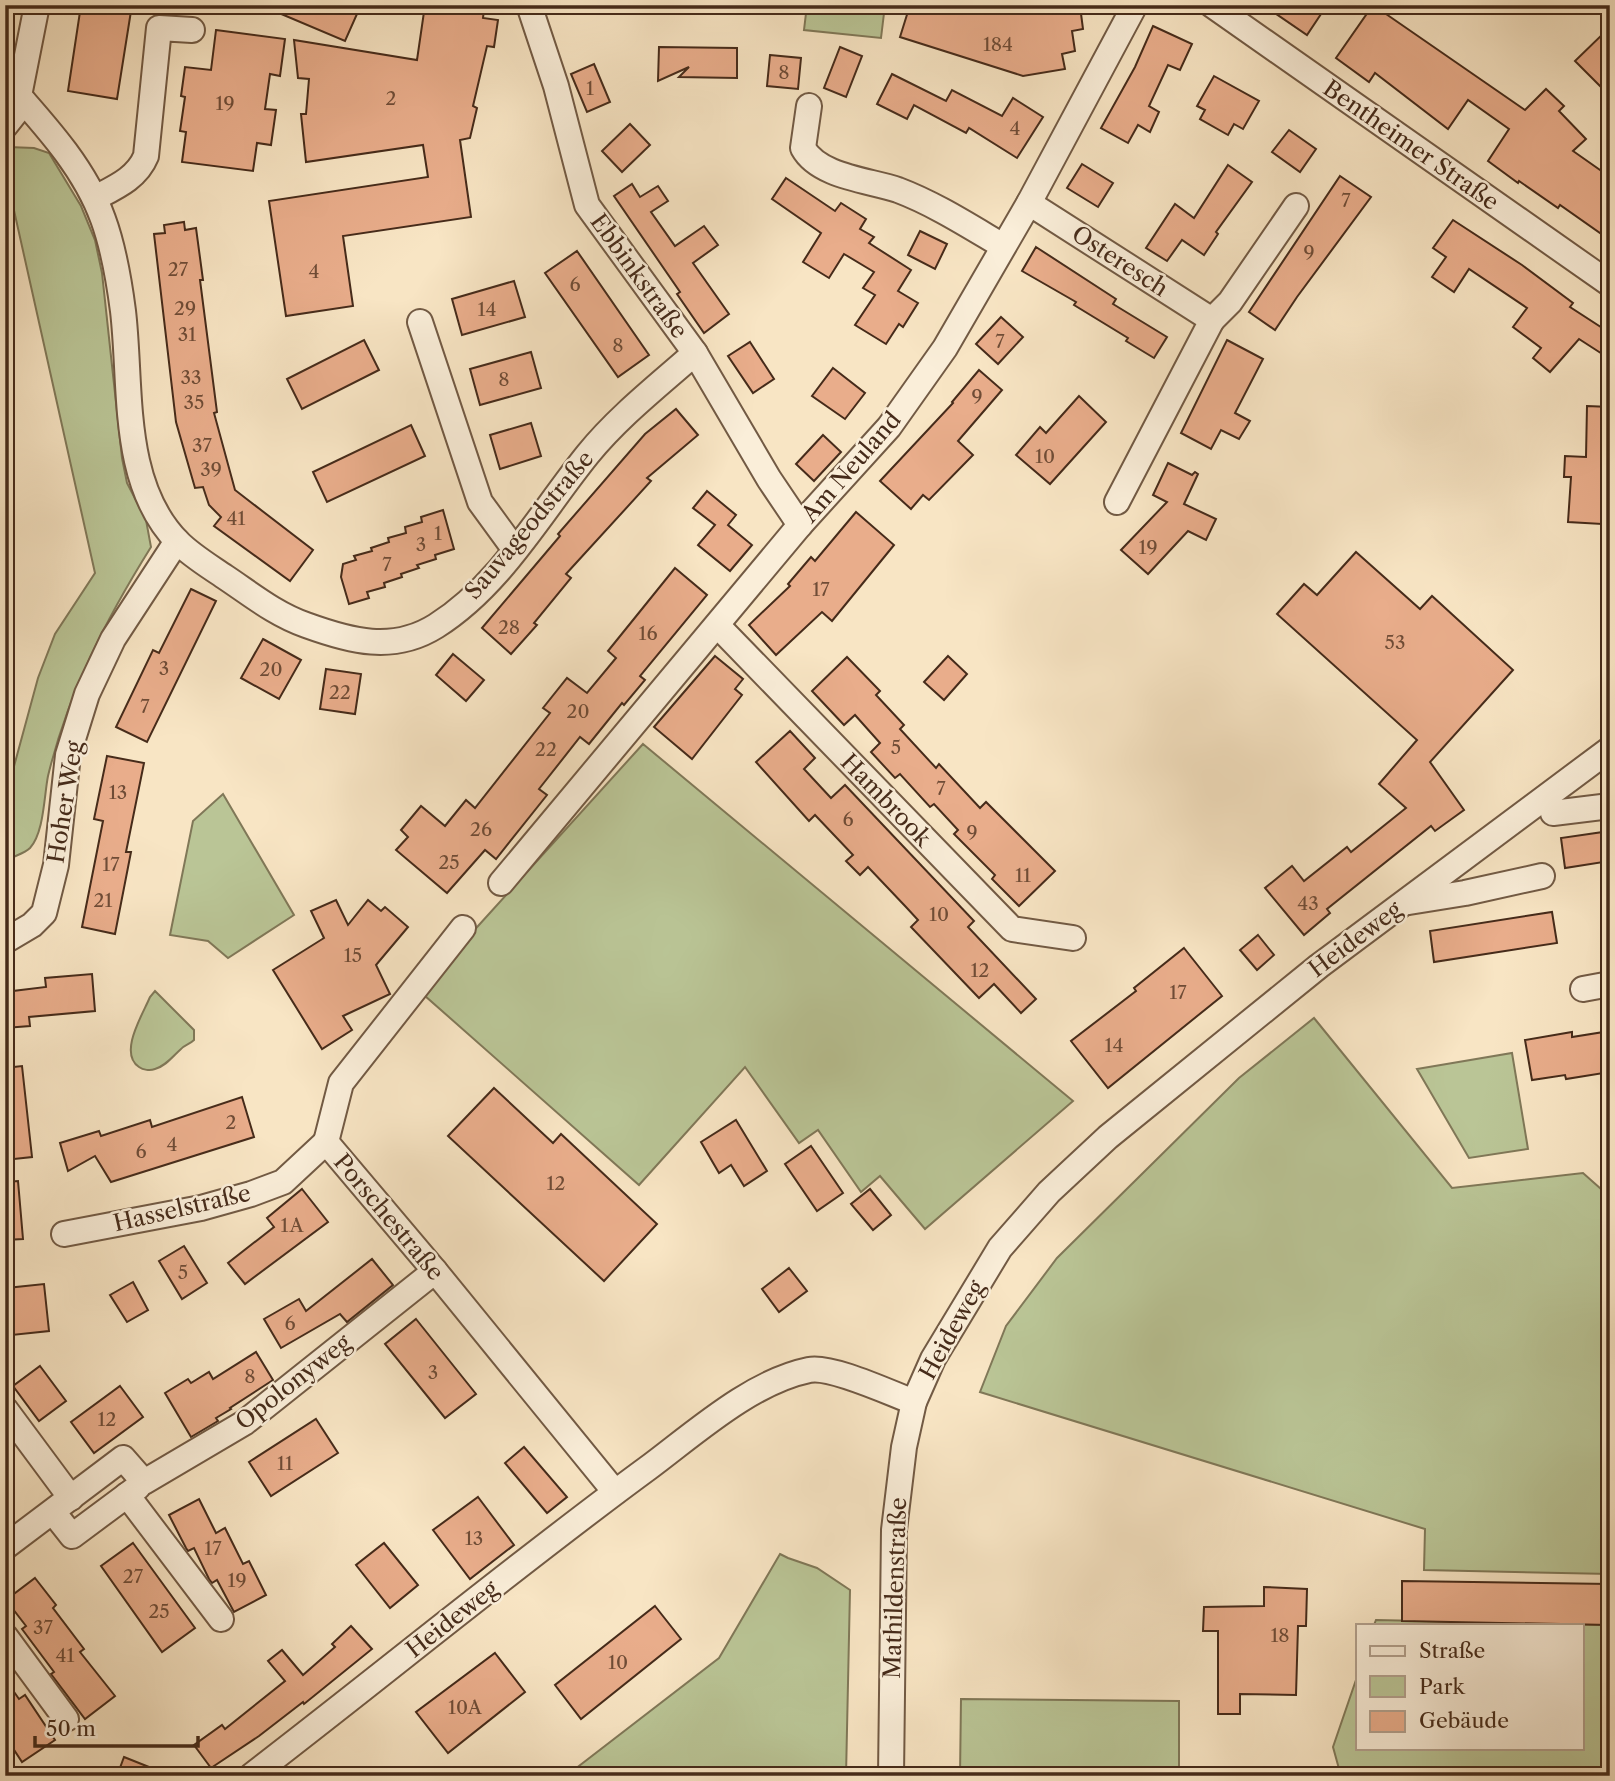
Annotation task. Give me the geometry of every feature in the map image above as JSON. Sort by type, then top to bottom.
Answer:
[{"type":"street","points":[[5,126],[16,93],[37,5]]},
{"type":"street","name":"Ebbinkstraße","points":[[529,5],[555,86],[587,205],[695,353],[769,479],[800,525]]},
{"type":"street","name":"Am Neuland","points":[[501,883],[800,525],[889,427],[945,348],[1029,203],[1135,5]]},
{"type":"street","name":"Bentheimer Straße","points":[[1212,5],[1610,284]]},
{"type":"street","points":[[95,198],[121,184],[140,169],[146,156],[159,28],[192,30]]},
{"type":"street","name":"Sauvageodstraße","points":[[16,93],[46,127],[95,198],[114,256],[123,312],[133,441],[144,484],[157,513],[177,541],[264,606],[312,627],[368,643],[415,636],[435,627],[459,609],[515,550],[607,432],[695,353]]},
{"type":"street","points":[[809,106],[803,148],[814,162],[870,184],[897,190],[933,206],[1003,246]]},
{"type":"street","name":"Osteresch","points":[[1029,203],[1212,320]]},
{"type":"street","points":[[1117,502],[1212,320],[1230,302],[1296,206]]},
{"type":"street","points":[[420,322],[480,502],[515,550]]},
{"type":"street","name":"Hoher Weg","points":[[5,941],[32,925],[44,913],[56,864],[68,755],[87,694],[113,639],[177,541]]},
{"type":"street","name":"Hambrook","points":[[718,626],[1012,929],[1073,938]]},
{"type":"street","name":"Heideweg","points":[[251,1776],[615,1492],[726,1411],[776,1380],[813,1369],[848,1377],[914,1402],[933,1359],[1000,1248],[1049,1192],[1119,1128],[1319,966],[1610,749]]},
{"type":"street","points":[[1553,813],[1610,806]]},
{"type":"street","points":[[1402,903],[1465,893],[1542,876]]},
{"type":"street","name":"Porschestraße","points":[[463,928],[341,1083],[326,1142],[615,1492]]},
{"type":"street","points":[[1583,989],[1610,984]]},
{"type":"street","name":"Hasselstraße","points":[[64,1234],[201,1208],[251,1194],[283,1182],[326,1142]]},
{"type":"street","name":"Opolonyweg","points":[[5,1409],[62,1505],[72,1536],[135,1489],[244,1423],[435,1271]]},
{"type":"street","name":"Mathildenstraße","points":[[891,1776],[894,1530],[904,1447],[914,1402]]},
{"type":"street","points":[[5,1547],[123,1458],[135,1489],[220,1619]]},
{"type":"street","points":[[5,1636],[66,1719]]},
{"type":"green space","points":[[807,5],[885,5],[881,38],[804,30]]},
{"type":"green space","points":[[34,148],[49,153],[81,206],[95,240],[102,273],[122,458],[127,483],[146,520],[151,547],[104,629],[66,715],[48,776],[41,824],[35,841],[28,850],[11,858],[5,855],[10,781],[38,678],[55,634],[95,573],[9,188],[5,189],[5,149]]},
{"type":"green space","points":[[643,744],[1073,1101],[925,1229],[880,1176],[861,1192],[818,1130],[799,1143],[745,1067],[639,1185],[424,995],[469,936]]},
{"type":"green space","points":[[223,794],[294,915],[228,958],[208,941],[170,935],[193,821]]},
{"type":"green space","points":[[155,991],[194,1030],[194,1040],[163,1066],[147,1070],[133,1061],[131,1043]]},
{"type":"green space","points":[[1314,1018],[1452,1188],[1583,1173],[1610,1197],[1610,1574],[1424,1570],[1425,1529],[980,1392],[1006,1326],[1057,1258],[1239,1078]]},
{"type":"green space","points":[[1512,1053],[1528,1149],[1469,1158],[1417,1069]]},
{"type":"green space","points":[[780,1554],[817,1568],[850,1590],[846,1776],[566,1776],[719,1658]]},
{"type":"green space","points":[[1376,1620],[1563,1624],[1374,1624]]},
{"type":"green space","points":[[1584,1624],[1610,1625],[1610,1776],[1341,1776],[1333,1747],[1356,1680],[1356,1750],[1584,1750]]},
{"type":"green space","points":[[961,1699],[1179,1701],[1179,1776],[960,1776]]},
{"type":"building","points":[[81,5],[131,11],[117,99],[68,91]]},
{"type":"building","points":[[260,5],[361,5],[345,41]]},
{"type":"building","points":[[425,5],[452,5],[484,10],[483,18],[498,20],[494,47],[487,46],[473,106],[477,108],[470,138],[460,140],[471,217],[343,236],[353,306],[286,316],[269,201],[428,177],[423,145],[306,162],[301,114],[306,114],[309,79],[298,78],[294,40],[417,60]]},
{"type":"building","points":[[910,5],[937,5],[957,12],[959,5],[1022,5],[1044,12],[1080,6],[1083,29],[1072,31],[1075,51],[1062,54],[1065,69],[1023,76],[900,37]]},
{"type":"building","points":[[1263,5],[1327,5],[1307,35]]},
{"type":"building","points":[[1373,5],[1525,110],[1546,89],[1564,106],[1559,111],[1586,139],[1573,151],[1610,177],[1610,240],[1560,205],[1558,208],[1488,161],[1509,129],[1468,100],[1448,129],[1375,73],[1369,82],[1336,58]]},
{"type":"building","points":[[1153,26],[1192,44],[1180,70],[1168,65],[1149,106],[1159,112],[1150,132],[1138,125],[1128,143],[1101,128],[1135,67]]},
{"type":"building","points":[[1610,27],[1610,96],[1575,61]]},
{"type":"building","points":[[216,30],[285,39],[280,76],[270,74],[265,109],[276,110],[271,145],[257,143],[253,171],[182,162],[186,132],[180,131],[185,97],[181,96],[185,67],[211,70]]},
{"type":"building","points":[[659,47],[737,48],[737,78],[679,77],[689,67],[658,81]]},
{"type":"building","points":[[840,47],[862,56],[846,97],[824,88]]},
{"type":"building","points":[[770,55],[801,58],[798,89],[767,86]]},
{"type":"building","points":[[594,64],[610,102],[587,112],[571,74]]},
{"type":"building","points":[[892,74],[946,101],[952,90],[1002,116],[1013,98],[1043,117],[1017,158],[969,128],[966,133],[914,105],[907,119],[877,104]]},
{"type":"building","points":[[1214,76],[1259,101],[1243,129],[1234,124],[1228,135],[1200,119],[1205,110],[1197,106]]},
{"type":"building","points":[[630,124],[650,145],[622,172],[602,151]]},
{"type":"building","points":[[1289,130],[1316,149],[1300,172],[1272,152]]},
{"type":"building","points":[[1082,164],[1113,183],[1098,207],[1067,188]]},
{"type":"building","points":[[1228,165],[1252,182],[1216,232],[1218,234],[1204,255],[1182,240],[1167,261],[1146,248],[1175,204],[1194,218]]},
{"type":"building","points":[[1340,176],[1371,197],[1275,330],[1249,312]]},
{"type":"building","points":[[786,178],[835,211],[841,203],[866,219],[860,229],[874,237],[869,243],[911,270],[898,291],[918,303],[903,327],[899,324],[886,344],[855,325],[875,295],[863,288],[874,272],[844,254],[829,278],[803,262],[821,233],[772,199]]},
{"type":"building","points":[[632,184],[640,197],[658,186],[668,201],[651,212],[675,246],[704,226],[718,245],[693,263],[729,314],[704,333],[677,294],[680,292],[614,196]]},
{"type":"building","points":[[1453,220],[1522,265],[1573,303],[1570,307],[1610,333],[1610,359],[1579,339],[1550,372],[1533,358],[1541,348],[1513,327],[1527,308],[1469,269],[1454,292],[1432,277],[1446,257],[1433,248]]},
{"type":"building","points":[[184,222],[185,230],[196,228],[217,412],[214,413],[235,490],[313,550],[290,581],[214,526],[221,517],[209,505],[203,487],[195,488],[176,422],[154,234],[165,233],[164,225]]},
{"type":"building","points":[[920,231],[947,244],[935,269],[908,255]]},
{"type":"building","points":[[1036,247],[1116,299],[1113,304],[1167,337],[1154,358],[1126,341],[1128,338],[1074,305],[1076,302],[1022,271]]},
{"type":"building","points":[[577,251],[649,355],[618,377],[545,273]]},
{"type":"building","points":[[514,281],[525,317],[462,335],[452,299]]},
{"type":"building","points":[[1001,317],[1023,337],[998,364],[976,344]]},
{"type":"building","points":[[364,340],[379,370],[302,409],[287,379]]},
{"type":"building","points":[[1227,340],[1263,359],[1235,413],[1250,421],[1239,439],[1221,430],[1211,449],[1181,433]]},
{"type":"building","points":[[750,342],[774,379],[753,393],[728,356]]},
{"type":"building","points":[[531,352],[541,388],[480,405],[470,369]]},
{"type":"building","points":[[833,368],[865,393],[845,419],[812,396]]},
{"type":"building","points":[[979,370],[1002,390],[958,441],[973,455],[929,500],[923,495],[911,509],[880,481],[953,403]]},
{"type":"building","points":[[1079,396],[1106,422],[1050,484],[1016,455],[1040,427],[1046,433]]},
{"type":"building","points":[[1587,406],[1610,407],[1610,478],[1606,478],[1602,524],[1568,522],[1571,477],[1564,477],[1565,456],[1586,457]]},
{"type":"building","points":[[676,409],[698,435],[647,478],[651,481],[566,574],[571,578],[534,623],[537,625],[511,654],[482,628],[560,536],[558,534],[645,434]]},
{"type":"building","points":[[531,423],[541,456],[500,469],[490,435]]},
{"type":"building","points":[[411,425],[425,456],[327,502],[313,472]]},
{"type":"building","points":[[823,435],[841,452],[814,481],[796,464]]},
{"type":"building","points":[[1168,463],[1192,475],[1195,472],[1198,474],[1184,504],[1216,519],[1206,540],[1188,531],[1148,574],[1121,550],[1167,502],[1153,495]]},
{"type":"building","points":[[707,491],[736,515],[728,525],[752,545],[730,571],[698,545],[715,525],[693,508]]},
{"type":"building","points":[[443,510],[454,549],[435,555],[436,559],[417,565],[419,568],[384,583],[385,587],[367,592],[369,598],[349,604],[341,577],[343,564],[356,560],[354,556],[389,542],[388,538],[406,533],[405,527],[422,522],[421,517]]},
{"type":"building","points":[[856,512],[894,545],[832,621],[822,612],[776,655],[749,625],[790,586],[788,584],[811,557],[815,561]]},
{"type":"building","points":[[1356,552],[1420,609],[1432,596],[1513,670],[1430,762],[1464,810],[1435,831],[1431,826],[1327,909],[1330,913],[1304,935],[1265,888],[1292,866],[1304,881],[1347,847],[1351,852],[1406,808],[1379,784],[1417,740],[1277,614],[1304,584],[1317,595]]},
{"type":"building","points":[[675,568],[707,595],[640,676],[645,680],[624,705],[622,703],[589,744],[580,737],[539,789],[547,795],[496,859],[485,850],[447,893],[396,850],[408,837],[401,830],[421,806],[445,826],[466,800],[475,808],[550,713],[543,708],[567,678],[587,693],[616,658],[608,651]]},
{"type":"building","points":[[191,589],[216,601],[147,742],[116,727],[153,650],[159,653]]},
{"type":"building","points":[[263,639],[301,660],[279,699],[241,678]]},
{"type":"building","points":[[453,654],[484,680],[466,701],[436,675]]},
{"type":"building","points":[[715,656],[743,679],[735,689],[742,695],[692,759],[654,727]]},
{"type":"building","points":[[948,656],[967,674],[944,700],[924,682]]},
{"type":"building","points":[[847,657],[880,691],[876,695],[904,725],[900,729],[936,768],[939,764],[980,808],[986,802],[1055,871],[1019,906],[992,879],[995,875],[954,834],[958,830],[934,804],[930,807],[900,774],[895,778],[871,752],[880,743],[855,715],[844,725],[812,691]]},
{"type":"building","points":[[326,669],[361,674],[355,714],[320,709]]},
{"type":"building","points":[[790,731],[815,758],[804,769],[831,798],[845,785],[974,921],[968,927],[1036,999],[1021,1013],[994,984],[979,998],[911,927],[918,920],[906,907],[868,867],[860,875],[846,861],[853,855],[815,815],[809,821],[756,762]]},
{"type":"building","points":[[107,756],[144,763],[126,852],[131,852],[115,934],[82,927],[103,821],[94,819]]},
{"type":"building","points":[[1610,831],[1610,861],[1565,868],[1561,838]]},
{"type":"building","points":[[336,900],[348,925],[368,900],[381,911],[385,907],[408,927],[376,965],[390,994],[343,1016],[352,1030],[322,1049],[273,970],[324,938],[311,911]]},
{"type":"building","points":[[1552,912],[1557,943],[1434,962],[1430,931]]},
{"type":"building","points":[[1258,935],[1274,955],[1257,970],[1240,950]]},
{"type":"building","points":[[1184,948],[1222,996],[1108,1088],[1071,1041],[1136,991],[1134,988]]},
{"type":"building","points":[[92,974],[95,1011],[29,1017],[30,1026],[5,1028],[5,992],[46,987],[45,978]]},
{"type":"building","points":[[1610,1031],[1610,1072],[1566,1079],[1565,1075],[1532,1080],[1525,1040],[1572,1032],[1572,1037]]},
{"type":"building","points":[[22,1066],[32,1157],[5,1160],[5,1068]]},
{"type":"building","points":[[494,1088],[553,1143],[561,1134],[657,1224],[604,1281],[448,1136]]},
{"type":"building","points":[[242,1097],[254,1137],[111,1182],[95,1156],[68,1171],[60,1143],[99,1131],[101,1136],[150,1120],[152,1127]]},
{"type":"building","points":[[736,1120],[767,1171],[744,1186],[731,1165],[719,1173],[701,1142]]},
{"type":"building","points":[[811,1146],[843,1193],[817,1211],[785,1164]]},
{"type":"building","points":[[18,1181],[23,1239],[5,1240],[5,1182]]},
{"type":"building","points":[[302,1189],[328,1222],[245,1284],[228,1263],[274,1227],[267,1218]]},
{"type":"building","points":[[870,1189],[891,1215],[873,1230],[851,1204]]},
{"type":"building","points":[[184,1246],[207,1283],[182,1299],[159,1261]]},
{"type":"building","points":[[372,1259],[393,1285],[347,1322],[340,1314],[281,1348],[264,1319],[299,1299],[306,1311]]},
{"type":"building","points":[[789,1268],[807,1291],[779,1312],[762,1289]]},
{"type":"building","points":[[133,1282],[148,1310],[127,1322],[110,1295]]},
{"type":"building","points":[[44,1284],[49,1331],[12,1335],[7,1288]]},
{"type":"building","points":[[416,1319],[476,1394],[445,1418],[385,1344]]},
{"type":"building","points":[[256,1352],[273,1380],[216,1418],[218,1421],[191,1437],[165,1393],[188,1379],[191,1383],[209,1372],[213,1379]]},
{"type":"building","points":[[40,1366],[66,1401],[39,1421],[13,1386]]},
{"type":"building","points":[[120,1386],[143,1417],[94,1453],[71,1422]]},
{"type":"building","points":[[316,1419],[338,1453],[271,1496],[249,1462]]},
{"type":"building","points":[[524,1447],[567,1497],[547,1513],[505,1463]]},
{"type":"building","points":[[478,1497],[514,1545],[470,1579],[433,1530]]},
{"type":"building","points":[[199,1499],[216,1533],[225,1528],[243,1564],[249,1561],[266,1595],[234,1612],[217,1580],[212,1583],[209,1579],[194,1548],[188,1551],[169,1515]]},
{"type":"building","points":[[133,1543],[195,1628],[162,1652],[101,1566]]},
{"type":"building","points":[[384,1543],[418,1585],[390,1608],[356,1565]]},
{"type":"building","points":[[35,1578],[56,1605],[53,1608],[84,1649],[80,1652],[115,1696],[85,1719],[51,1674],[54,1672],[22,1629],[26,1626],[6,1600]]},
{"type":"building","points":[[1402,1581],[1610,1584],[1610,1625],[1402,1621]]},
{"type":"building","points":[[1264,1587],[1307,1589],[1306,1626],[1298,1626],[1296,1695],[1240,1694],[1240,1714],[1218,1714],[1218,1631],[1203,1631],[1204,1607],[1264,1606]]},
{"type":"building","points":[[655,1606],[681,1639],[581,1719],[555,1685]]},
{"type":"building","points":[[351,1626],[372,1649],[304,1704],[303,1702],[211,1768],[194,1745],[222,1725],[225,1729],[285,1681],[268,1661],[282,1650],[303,1675],[335,1647],[332,1644]]},
{"type":"building","points":[[495,1653],[525,1692],[448,1753],[416,1712]]},
{"type":"building","points":[[5,1679],[19,1699],[25,1695],[55,1740],[22,1762],[5,1736]]},
{"type":"building","points":[[124,1757],[169,1775],[169,1776],[117,1776]]}]
